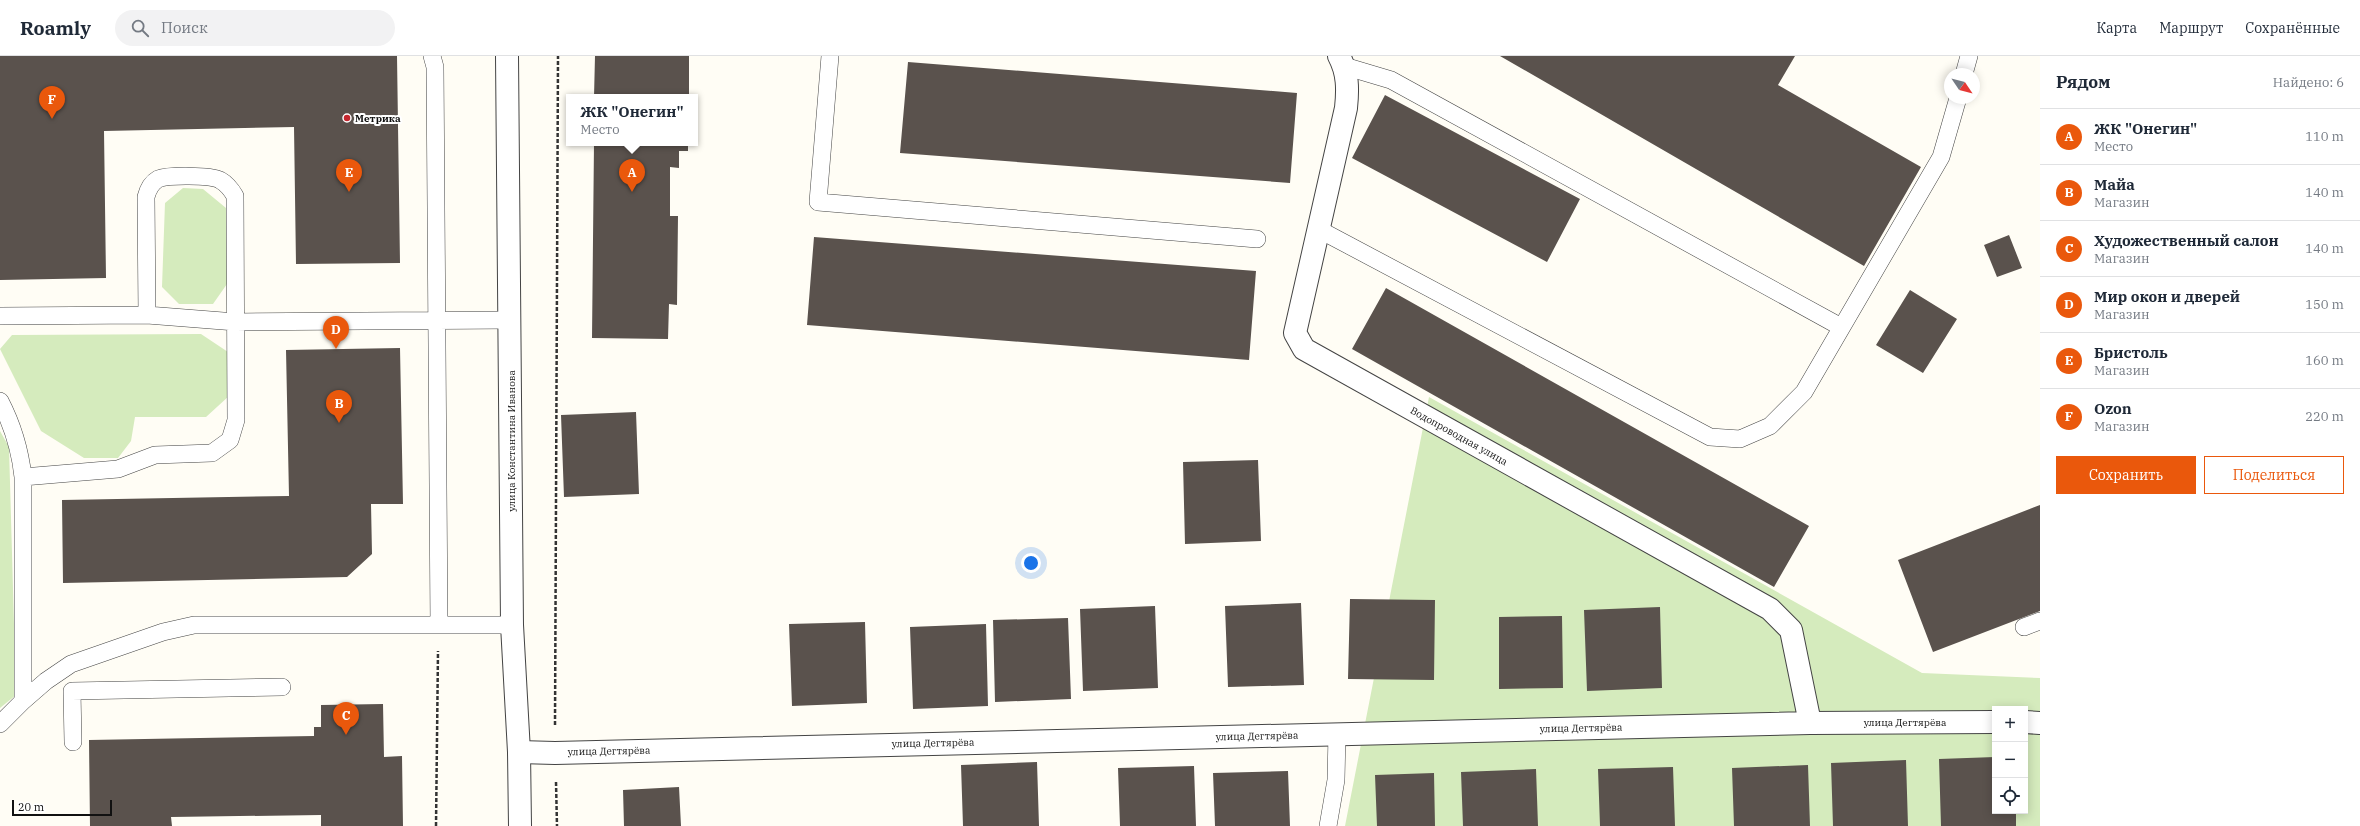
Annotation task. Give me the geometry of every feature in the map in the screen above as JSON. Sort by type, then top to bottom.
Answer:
[{"type":"street","name":"улица Константина Иванова","points":[[507,56],[512,625],[519,752],[520,826]]},
{"type":"street","name":"Водопроводная улица","points":[[1342,61],[1348,86],[1346,108],[1295,333],[1304,349],[1770,609],[1791,630],[1810,723]]},
{"type":"street","name":"улица Дегтярёва","points":[[519,752],[555,753],[1810,723],[1992,722]]},
{"type":"street","points":[[2028,722],[2040,723]]},
{"type":"lane","points":[[432,56],[435,67],[439,625]]},
{"type":"lane","points":[[830,56],[818,202],[1257,239]]},
{"type":"lane","points":[[1966,68],[1969,56]]},
{"type":"lane","points":[[1342,61],[1391,80],[1841,327]]},
{"type":"lane","points":[[1318,229],[1710,437],[1740,440],[1770,426],[1804,392],[1941,157],[1956,104]]},
{"type":"lane","points":[[23,477],[109,470],[126,467],[148,456],[212,453],[223,447],[230,440],[236,420],[235,196],[226,184],[210,177],[166,177],[158,179],[148,188],[146,197],[147,315]]},
{"type":"lane","points":[[0,316],[147,315],[236,322],[510,320]]},
{"type":"lane","points":[[0,400],[20,451],[23,477],[23,701]]},
{"type":"lane","points":[[2024,627],[2040,621]]},
{"type":"lane","points":[[0,724],[46,681],[71,664],[163,632],[194,625],[512,625]]},
{"type":"lane","points":[[71,664],[72,742]]},
{"type":"lane","points":[[72,691],[282,687]]},
{"type":"lane","points":[[1328,826],[1336,780],[1337,734]]},
{"type":"path","points":[[557,826],[555,753],[558,56]]},
{"type":"path","points":[[436,826],[439,625]]},
{"type":"green space","points":[[183,188],[203,189],[226,208],[227,284],[213,304],[179,304],[162,287],[165,203]]},
{"type":"green space","points":[[201,334],[231,354],[229,396],[206,417],[135,417],[131,441],[118,458],[84,458],[41,431],[0,349],[12,335]]},
{"type":"green space","points":[[1429,397],[1922,673],[2040,678],[2040,826],[1345,826]]},
{"type":"green space","points":[[0,431],[9,447],[16,695],[0,708]]},
{"type":"building","points":[[0,56],[397,56],[400,263],[296,264],[294,127],[104,131],[106,278],[0,280]]},
{"type":"building","points":[[595,56],[689,56],[689,94],[594,94]]},
{"type":"building","points":[[1500,56],[1795,56],[1778,85],[1921,167],[1864,266]]},
{"type":"building","points":[[908,62],[1297,93],[1290,183],[900,153]]},
{"type":"building","points":[[1385,95],[1580,199],[1547,262],[1352,158]]},
{"type":"building","points":[[594,146],[688,146],[688,151],[679,151],[679,168],[670,167],[670,216],[678,216],[677,305],[669,304],[668,339],[592,338]]},
{"type":"building","points":[[2009,235],[2022,268],[1997,277],[1984,245]]},
{"type":"building","points":[[814,237],[1256,271],[1249,360],[807,325]]},
{"type":"building","points":[[1386,288],[1809,526],[1774,587],[1352,349]]},
{"type":"building","points":[[1910,290],[1957,319],[1923,373],[1876,345]]},
{"type":"building","points":[[400,348],[403,504],[371,504],[372,554],[347,577],[63,583],[62,500],[289,496],[286,350]]},
{"type":"building","points":[[636,412],[639,494],[564,497],[561,415]]},
{"type":"building","points":[[1258,460],[1261,541],[1185,544],[1183,462]]},
{"type":"building","points":[[2040,505],[2040,611],[1933,652],[1898,560]]},
{"type":"building","points":[[1350,599],[1435,600],[1434,680],[1348,679]]},
{"type":"building","points":[[1301,603],[1304,685],[1228,687],[1225,606]]},
{"type":"building","points":[[1155,606],[1158,688],[1083,691],[1080,609]]},
{"type":"building","points":[[1660,607],[1662,688],[1587,691],[1584,610]]},
{"type":"building","points":[[1562,616],[1563,688],[1499,689],[1499,617]]},
{"type":"building","points":[[1068,618],[1071,699],[995,702],[993,620]]},
{"type":"building","points":[[865,622],[867,703],[792,706],[789,624]]},
{"type":"building","points":[[986,624],[988,706],[913,709],[910,627]]},
{"type":"building","points":[[383,704],[384,757],[402,756],[403,826],[321,826],[321,815],[171,817],[172,826],[90,826],[89,740],[314,736],[314,727],[321,727],[321,705]]},
{"type":"building","points":[[1992,757],[1992,814],[2016,814],[2016,826],[1941,826],[1939,759]]},
{"type":"building","points":[[1906,760],[1908,826],[1833,826],[1831,763]]},
{"type":"building","points":[[1037,762],[1039,826],[963,826],[961,765]]},
{"type":"building","points":[[1808,765],[1810,826],[1734,826],[1732,768]]},
{"type":"building","points":[[1194,766],[1196,826],[1120,826],[1118,768]]},
{"type":"building","points":[[1673,767],[1675,826],[1600,826],[1598,769]]},
{"type":"building","points":[[1536,769],[1538,826],[1463,826],[1461,772]]},
{"type":"building","points":[[1288,771],[1290,826],[1215,826],[1213,773]]},
{"type":"building","points":[[1434,773],[1435,826],[1377,826],[1375,775]]},
{"type":"building","points":[[679,787],[681,826],[624,826],[623,790]]},
{"type":"place","name":"Метрика","points":[[347,118]]},
{"type":"place","name":"Ozon","points":[[52,119]]},
{"type":"place","name":"Бристоль","points":[[349,192]]},
{"type":"place","name":"ЖК \"Онегин\"","points":[[632,192]]},
{"type":"place","name":"Мир окон и дверей","points":[[336,349]]},
{"type":"place","name":"Майа","points":[[339,423]]},
{"type":"place","name":"Художественный салон","points":[[346,735]]}]
